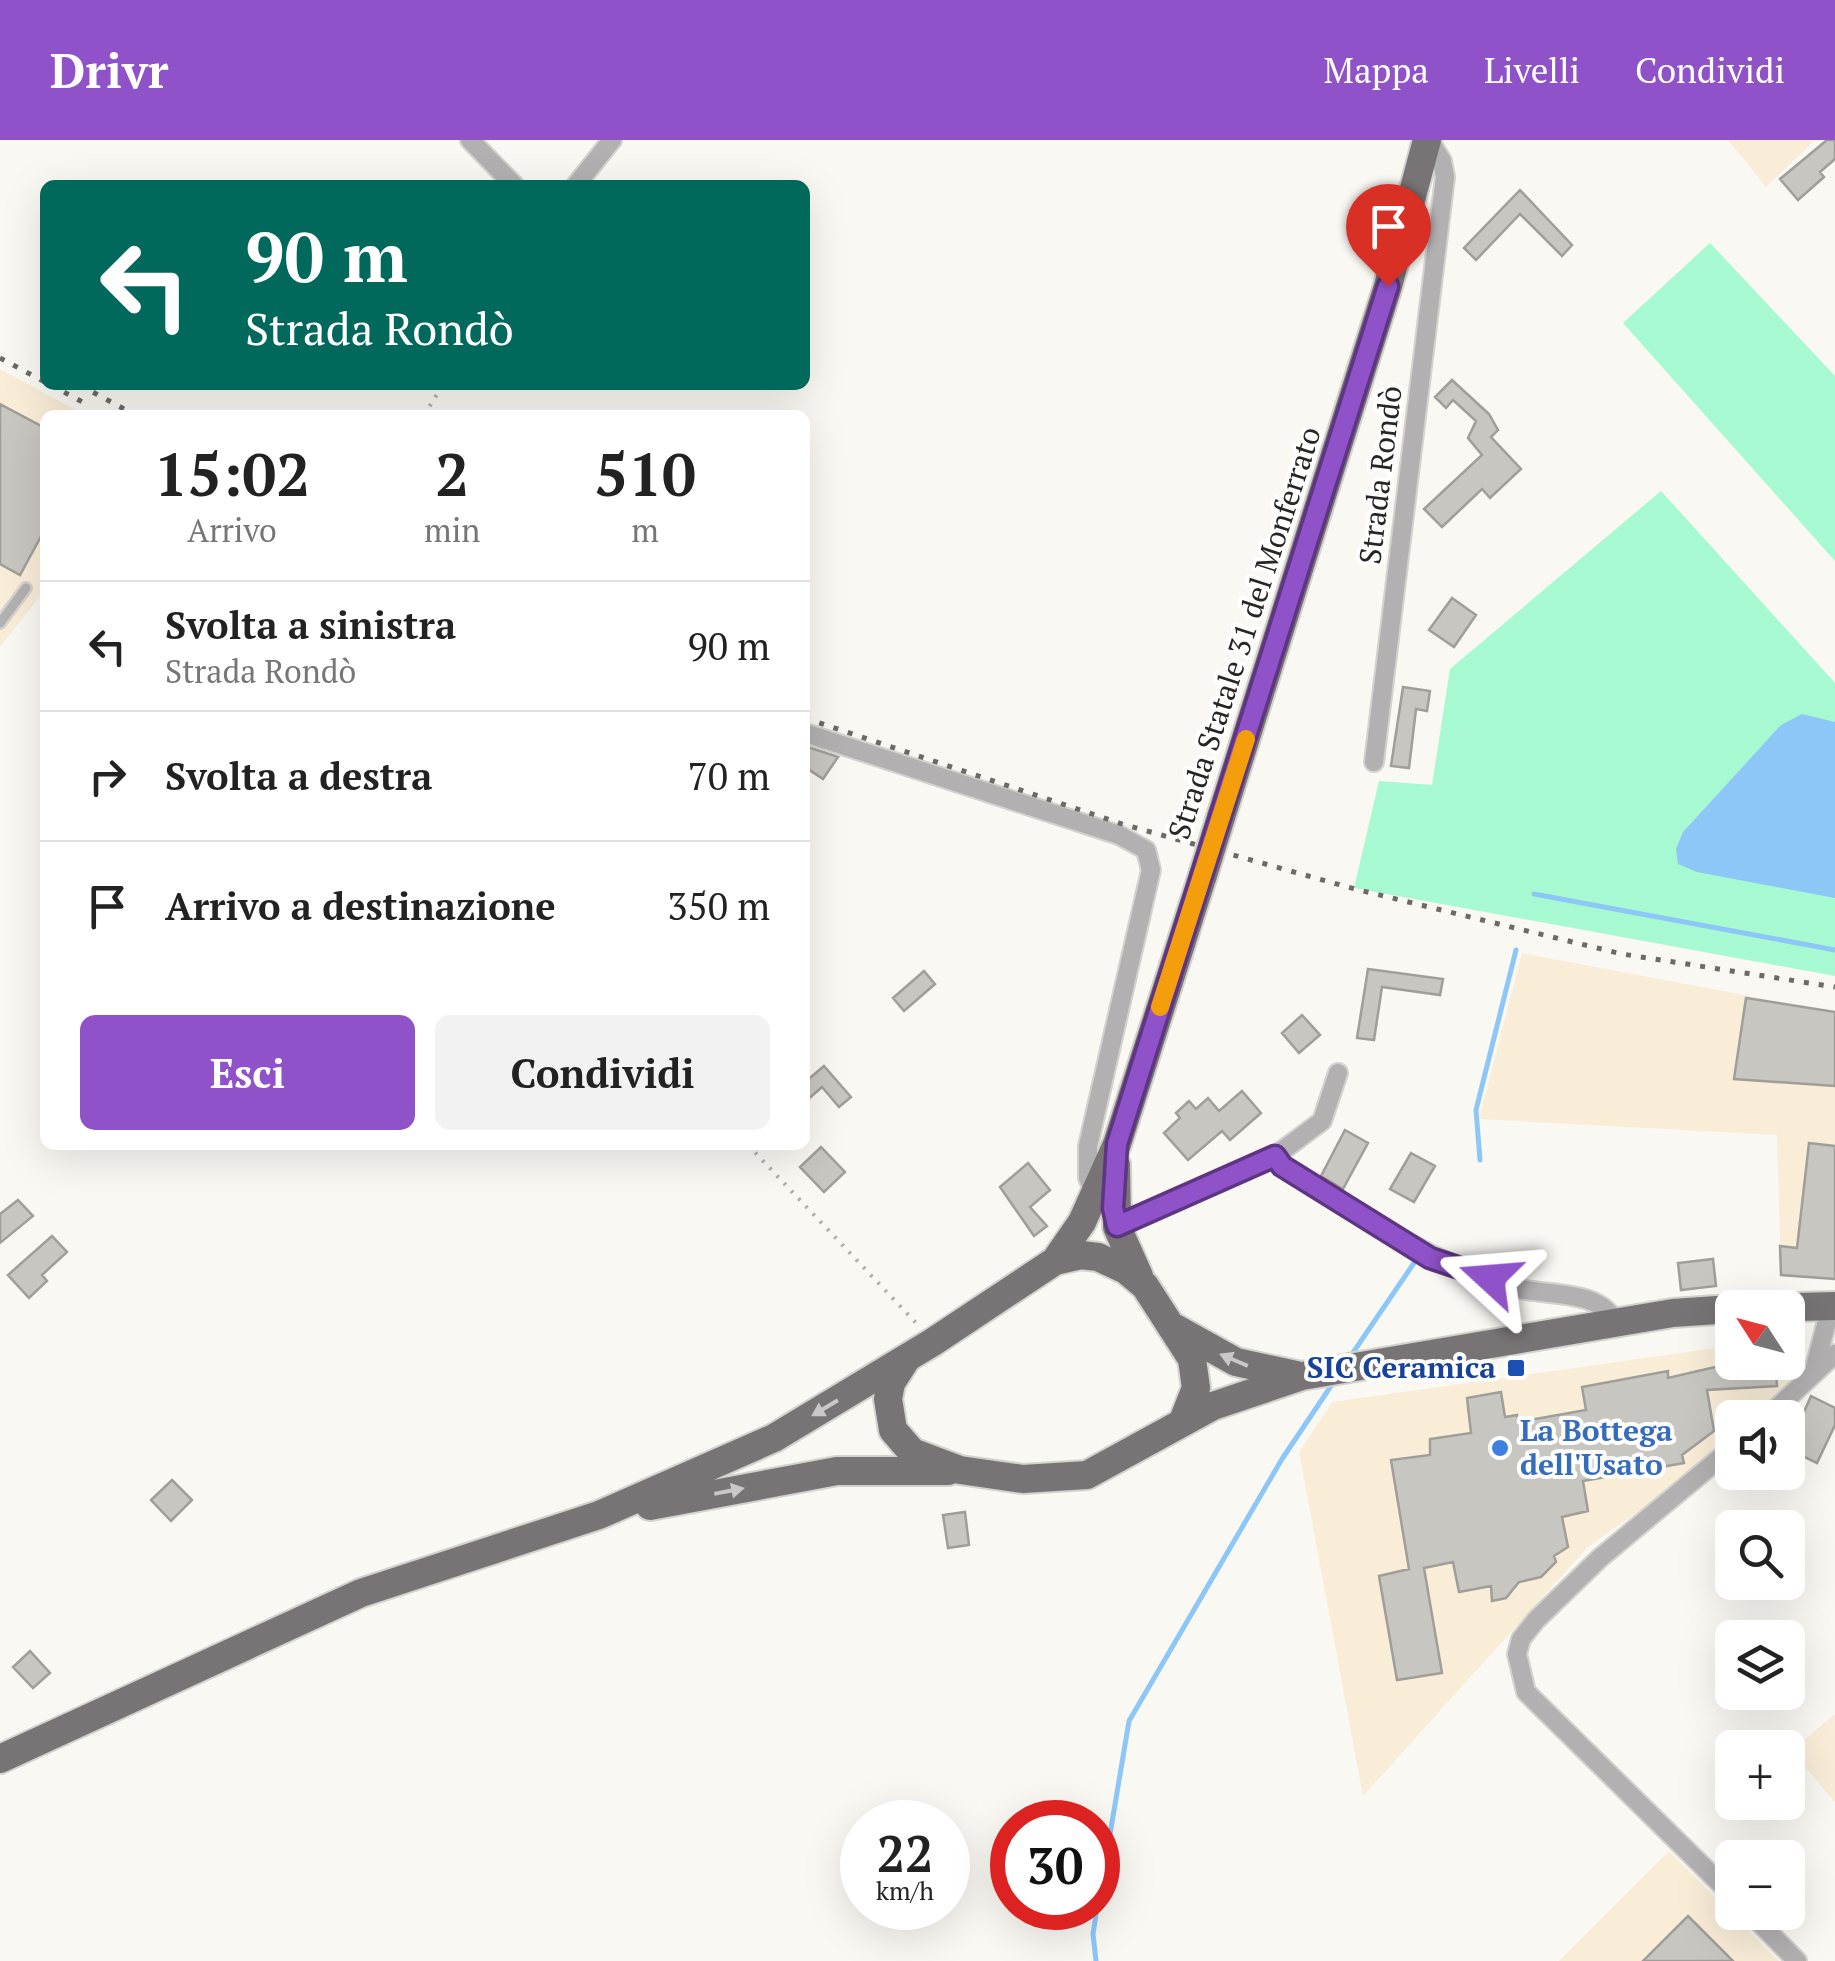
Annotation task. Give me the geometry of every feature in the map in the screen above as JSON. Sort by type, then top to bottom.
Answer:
[{"type":"main road","name":"Strada Statale 31 del Monferrato","points":[[1145,1286],[1127,1257],[1109,1212],[1117,1144],[1388,286],[1428,140]]},
{"type":"main road","name":"Strada Statale 31 del Monferrato","points":[[1055,1261],[1071,1242],[1109,1212]]},
{"type":"main road","points":[[7,1753],[362,1593],[599,1515],[774,1438],[934,1342],[1055,1261],[1081,1254],[1098,1257],[1126,1270],[1145,1286],[1174,1327],[1194,1374],[1193,1403],[1184,1421]]},
{"type":"main road","points":[[1805,1307],[1833,1306]]},
{"type":"main road","points":[[599,1515],[837,1471],[960,1470],[1024,1479],[1086,1476],[1213,1406],[1310,1376],[1615,1323],[1715,1311]]},
{"type":"main road","points":[[1174,1327],[1236,1362],[1310,1376]]},
{"type":"main road","points":[[908,1357],[891,1383],[888,1399],[894,1430],[912,1452],[960,1470]]},
{"type":"street","points":[[470,140],[509,180]]},
{"type":"street","points":[[580,180],[612,140]]},
{"type":"street","name":"Strada Rondò","points":[[1374,762],[1445,178],[1442,160],[1428,140]]},
{"type":"street","points":[[810,735],[1119,836],[1146,850],[1151,870],[1088,1146],[1088,1178],[1109,1212],[1275,1156],[1311,1134],[1322,1121],[1338,1073]]},
{"type":"street","points":[[1275,1156],[1282,1166],[1430,1258],[1520,1289],[1579,1297],[1612,1315],[1615,1323]]},
{"type":"street","points":[[1814,1372],[1833,1306]]},
{"type":"street","points":[[1785,1400],[1835,1354]]},
{"type":"street","points":[[1715,1462],[1600,1558],[1536,1620],[1520,1640],[1516,1664],[1526,1692],[1715,1879]]},
{"type":"street","points":[[1766,1930],[1796,1961]]},
{"type":"lane","points":[[0,623],[26,588]]},
{"type":"path","points":[[753,1150],[934,1342]]},
{"type":"shaded area","points":[[1728,140],[1815,140],[1766,187]]},
{"type":"shaded area","points":[[0,369],[76,410],[40,410],[40,596],[0,647]]},
{"type":"shaded area","points":[[1522,953],[1835,1012],[1835,1279],[1781,1275],[1777,1135],[1479,1119]]},
{"type":"shaded area","points":[[1715,1348],[1715,1380],[1792,1380],[1779,1400],[1715,1400],[1715,1457],[1588,1547],[1363,1796],[1299,1452],[1332,1402]]},
{"type":"shaded area","points":[[1835,1714],[1835,1802],[1805,1767],[1805,1739]]},
{"type":"shaded area","points":[[1669,1851],[1715,1897],[1715,1930],[1748,1930],[1779,1961],[1559,1961]]},
{"type":"green space","points":[[1710,243],[1835,376],[1835,561],[1623,323]]},
{"type":"green space","points":[[1661,491],[1835,683],[1835,976],[1354,888],[1379,781],[1432,785],[1450,669]]},
{"type":"water","points":[[1802,714],[1835,722],[1835,898],[1697,872],[1678,864],[1676,849],[1683,832],[1781,725]]},
{"type":"building","points":[[1827,140],[1835,140],[1835,159],[1820,172],[1824,177],[1798,200],[1780,179]]},
{"type":"building","points":[[1520,190],[1572,245],[1562,256],[1520,214],[1476,260],[1464,248]]},
{"type":"building","points":[[1452,380],[1489,414],[1498,430],[1491,437],[1521,469],[1490,498],[1482,489],[1442,527],[1424,509],[1482,455],[1468,438],[1476,421],[1453,400],[1446,408],[1435,397]]},
{"type":"building","points":[[0,404],[40,425],[40,538],[20,575],[0,564]]},
{"type":"building","points":[[1452,598],[1476,615],[1454,647],[1429,630]]},
{"type":"building","points":[[1403,687],[1430,691],[1427,711],[1416,709],[1409,768],[1391,766]]},
{"type":"building","points":[[810,749],[838,757],[823,779],[810,770]]},
{"type":"building","points":[[1368,969],[1443,979],[1440,995],[1382,987],[1374,1040],[1357,1038]]},
{"type":"building","points":[[924,971],[935,984],[904,1011],[893,998]]},
{"type":"building","points":[[1746,998],[1835,1012],[1835,1086],[1734,1079]]},
{"type":"building","points":[[1302,1015],[1320,1035],[1299,1053],[1282,1033]]},
{"type":"building","points":[[824,1066],[851,1097],[839,1107],[822,1087],[810,1098],[810,1078]]},
{"type":"building","points":[[1242,1091],[1261,1113],[1230,1140],[1222,1131],[1188,1160],[1164,1133],[1180,1118],[1176,1113],[1189,1101],[1196,1109],[1208,1098],[1219,1111]]},
{"type":"building","points":[[1345,1130],[1368,1143],[1343,1189],[1321,1176]]},
{"type":"building","points":[[1809,1143],[1835,1146],[1835,1279],[1781,1275],[1780,1246],[1797,1248]]},
{"type":"building","points":[[821,1147],[845,1172],[824,1192],[800,1167]]},
{"type":"building","points":[[1411,1153],[1435,1166],[1414,1202],[1390,1189]]},
{"type":"building","points":[[1028,1163],[1050,1190],[1030,1207],[1047,1226],[1034,1236],[1000,1187]]},
{"type":"building","points":[[18,1200],[33,1216],[0,1243],[0,1214]]},
{"type":"building","points":[[52,1236],[67,1252],[42,1275],[47,1281],[29,1298],[8,1275]]},
{"type":"building","points":[[1713,1259],[1716,1286],[1681,1290],[1678,1263]]},
{"type":"building","points":[[1715,1367],[1715,1380],[1776,1380],[1777,1386],[1707,1390],[1714,1431],[1682,1455],[1684,1463],[1583,1481],[1588,1511],[1562,1517],[1568,1547],[1554,1556],[1556,1562],[1541,1577],[1519,1582],[1506,1598],[1492,1601],[1491,1586],[1459,1592],[1453,1562],[1424,1568],[1442,1673],[1397,1680],[1379,1576],[1409,1569],[1391,1460],[1430,1455],[1430,1439],[1471,1433],[1467,1398],[1501,1392],[1505,1417],[1517,1415],[1518,1422],[1586,1410],[1582,1387],[1668,1371],[1668,1378]]},
{"type":"building","points":[[1811,1396],[1835,1408],[1835,1425],[1817,1463],[1805,1457],[1805,1410]]},
{"type":"building","points":[[172,1480],[192,1500],[171,1521],[151,1500]]},
{"type":"building","points":[[965,1512],[969,1545],[948,1548],[943,1515]]},
{"type":"building","points":[[30,1651],[50,1673],[33,1688],[13,1667]]},
{"type":"building","points":[[1688,1916],[1733,1961],[1643,1961]]},
{"type":"waterway","points":[[1534,894],[1835,950]]},
{"type":"waterway","points":[[1480,1160],[1476,1110],[1516,950]]},
{"type":"waterway","points":[[1350,1357],[1414,1263]]},
{"type":"waterway","points":[[1116,1800],[1129,1721],[1282,1459],[1333,1383]]},
{"type":"waterway","points":[[1094,1930],[1096,1961]]},
{"type":"railway","points":[[0,358],[40,379]]},
{"type":"railway","points":[[60,390],[90,406]]},
{"type":"railway","points":[[89,390],[126,410]]},
{"type":"railway","points":[[810,720],[1122,824],[1355,889],[1622,954],[1835,987]]},
{"type":"slow traffic","points":[[1160,1007],[1246,739]]},
{"type":"place","name":"SIC Ceramica","points":[[1516,1368]]},
{"type":"place","name":"La Bottega dell'Usato","points":[[1500,1448]]},
{"type":"route","points":[[1388,286],[1117,1144],[1113,1208],[1117,1226],[1275,1156],[1282,1166],[1430,1258],[1490,1278]]}]
